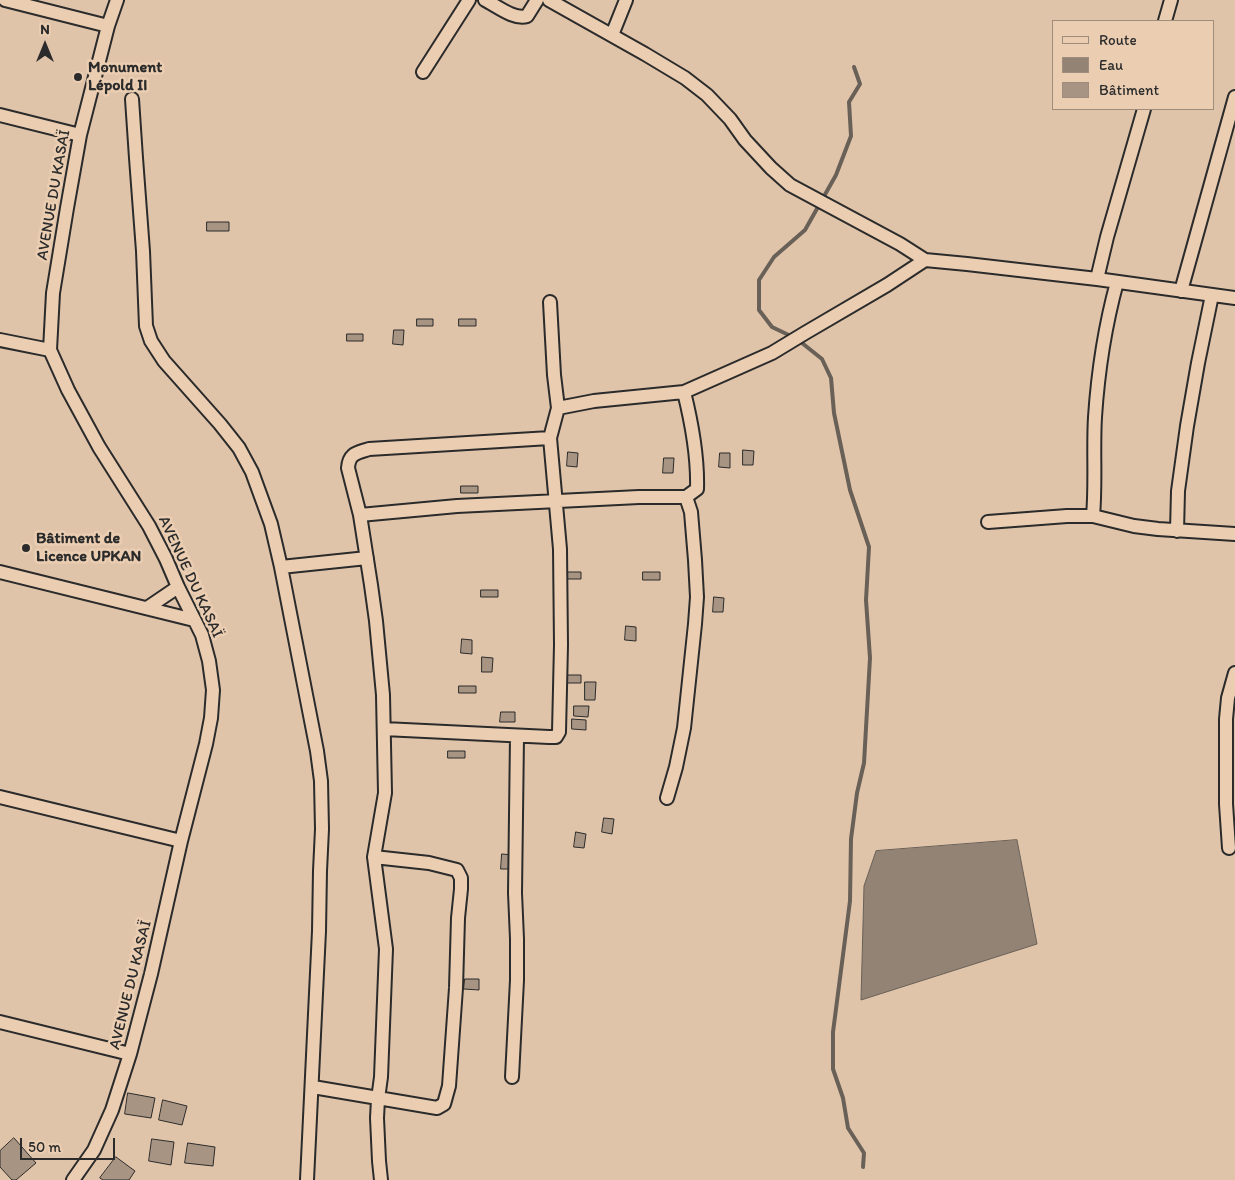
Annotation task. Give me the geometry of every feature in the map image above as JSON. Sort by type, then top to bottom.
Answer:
[{"type":"street","points":[[5,0],[108,26]]},
{"type":"street","name":"AVENUE DU KASAÏ","points":[[73,1180],[94,1150],[112,1110],[130,1054],[206,744],[211,718],[213,690],[209,661],[202,634],[149,526],[98,447],[68,390],[50,350],[53,293],[80,136],[108,26],[117,0]]},
{"type":"street","points":[[423,72],[469,0]]},
{"type":"street","points":[[485,0],[521,18],[527,16],[537,0]]},
{"type":"street","points":[[549,0],[685,78],[707,95],[730,119],[745,140],[790,185],[900,244],[925,260],[1117,282],[1235,298]]},
{"type":"street","points":[[612,35],[626,0]]},
{"type":"street","points":[[1166,20],[1171,0]]},
{"type":"street","points":[[1181,291],[1235,97]]},
{"type":"street","points":[[132,99],[143,251],[146,326],[151,340],[164,361],[220,424],[239,448],[252,472],[271,524],[317,751],[321,781],[322,829],[320,931],[307,1180]]},
{"type":"street","points":[[1097,280],[1107,237],[1144,110]]},
{"type":"street","points":[[0,115],[80,136]]},
{"type":"street","points":[[558,408],[594,401],[684,392],[772,353],[888,285],[925,260]]},
{"type":"street","points":[[1093,516],[1095,418],[1098,377],[1110,308],[1117,282]]},
{"type":"street","points":[[1177,531],[1178,491],[1187,426],[1212,296]]},
{"type":"street","points":[[384,729],[517,737],[556,737],[559,732],[561,645],[560,549],[550,438],[558,408],[554,375],[550,302]]},
{"type":"street","points":[[0,340],[50,350]]},
{"type":"street","points":[[360,515],[456,506],[639,497],[686,497],[697,489],[697,479],[694,435],[684,392]]},
{"type":"street","points":[[381,1180],[378,1152],[378,1099],[381,1077],[386,949],[374,857],[385,793],[384,729],[376,621],[360,515],[348,468],[349,461],[358,452],[369,449],[550,438]]},
{"type":"street","points":[[666,798],[676,767],[684,728],[697,597],[691,512],[686,497]]},
{"type":"street","points":[[988,522],[1093,516],[1134,526],[1177,531],[1235,534]]},
{"type":"street","points":[[281,567],[367,558]]},
{"type":"street","points":[[0,572],[194,620]]},
{"type":"street","points":[[147,608],[178,587]]},
{"type":"street","points":[[1229,848],[1226,804],[1226,719],[1228,698],[1235,673]]},
{"type":"street","points":[[512,1077],[517,980],[515,885],[517,737]]},
{"type":"street","points":[[0,797],[181,841]]},
{"type":"street","points":[[312,1087],[437,1108],[444,1104],[449,1086],[461,878],[457,870],[429,862],[374,857]]},
{"type":"street","points":[[0,1022],[130,1054]]},
{"type":"water","points":[[1017,840],[1037,944],[861,1000],[864,886],[876,851]]},
{"type":"building","points":[[207,222],[229,222],[229,231],[207,231]]},
{"type":"building","points":[[417,319],[433,319],[433,326],[417,326]]},
{"type":"building","points":[[459,319],[476,319],[476,326],[459,326]]},
{"type":"building","points":[[394,330],[404,330],[403,345],[393,344]]},
{"type":"building","points":[[347,334],[363,334],[363,341],[347,341]]},
{"type":"building","points":[[743,450],[754,451],[753,465],[743,465]]},
{"type":"building","points":[[568,452],[578,453],[577,467],[567,466]]},
{"type":"building","points":[[720,453],[730,453],[730,468],[719,467]]},
{"type":"building","points":[[664,458],[674,458],[673,473],[663,473]]},
{"type":"building","points":[[461,486],[478,486],[478,493],[461,493]]},
{"type":"building","points":[[564,572],[581,572],[581,579],[564,579]]},
{"type":"building","points":[[643,572],[660,572],[660,580],[643,580]]},
{"type":"building","points":[[481,590],[498,590],[498,597],[481,597]]},
{"type":"building","points":[[714,597],[724,598],[723,612],[713,612]]},
{"type":"building","points":[[626,626],[636,627],[636,641],[625,640]]},
{"type":"building","points":[[462,639],[472,640],[472,654],[461,653]]},
{"type":"building","points":[[482,657],[493,658],[492,672],[482,672]]},
{"type":"building","points":[[565,675],[581,675],[581,683],[565,683]]},
{"type":"building","points":[[585,682],[596,682],[595,700],[585,700]]},
{"type":"building","points":[[459,686],[476,686],[476,693],[459,693]]},
{"type":"building","points":[[574,706],[589,706],[588,717],[574,716]]},
{"type":"building","points":[[501,712],[515,712],[515,722],[500,722]]},
{"type":"building","points":[[572,719],[586,720],[586,730],[572,729]]},
{"type":"building","points":[[448,751],[465,751],[465,758],[448,758]]},
{"type":"building","points":[[604,818],[614,819],[612,834],[602,832]]},
{"type":"building","points":[[576,832],[586,834],[584,848],[574,847]]},
{"type":"building","points":[[502,854],[513,855],[512,869],[501,869]]},
{"type":"building","points":[[465,979],[479,979],[479,990],[464,989]]},
{"type":"building","points":[[128,1093],[155,1098],[151,1118],[125,1114]]},
{"type":"building","points":[[163,1100],[187,1106],[182,1125],[159,1120]]},
{"type":"building","points":[[14,1138],[36,1163],[16,1180],[12,1180],[0,1167],[0,1151]]},
{"type":"building","points":[[152,1139],[174,1142],[171,1165],[149,1161]]},
{"type":"building","points":[[188,1143],[215,1147],[213,1166],[185,1163]]},
{"type":"building","points":[[116,1157],[135,1171],[129,1180],[103,1180],[100,1178]]},
{"type":"waterway","points":[[854,67],[860,84],[849,102],[851,136],[836,175],[805,230],[774,257],[759,280],[759,310],[772,327],[797,339],[822,359],[831,378],[834,413],[850,490],[869,547],[866,600],[870,658],[864,763],[857,793],[851,839],[850,901],[833,1032],[833,1069],[843,1098],[848,1128],[864,1153],[863,1167]]},
{"type":"place","name":"Monument Lépold II","points":[[78,77]]},
{"type":"place","name":"Bâtiment de Licence UPKAN","points":[[26,548]]}]
